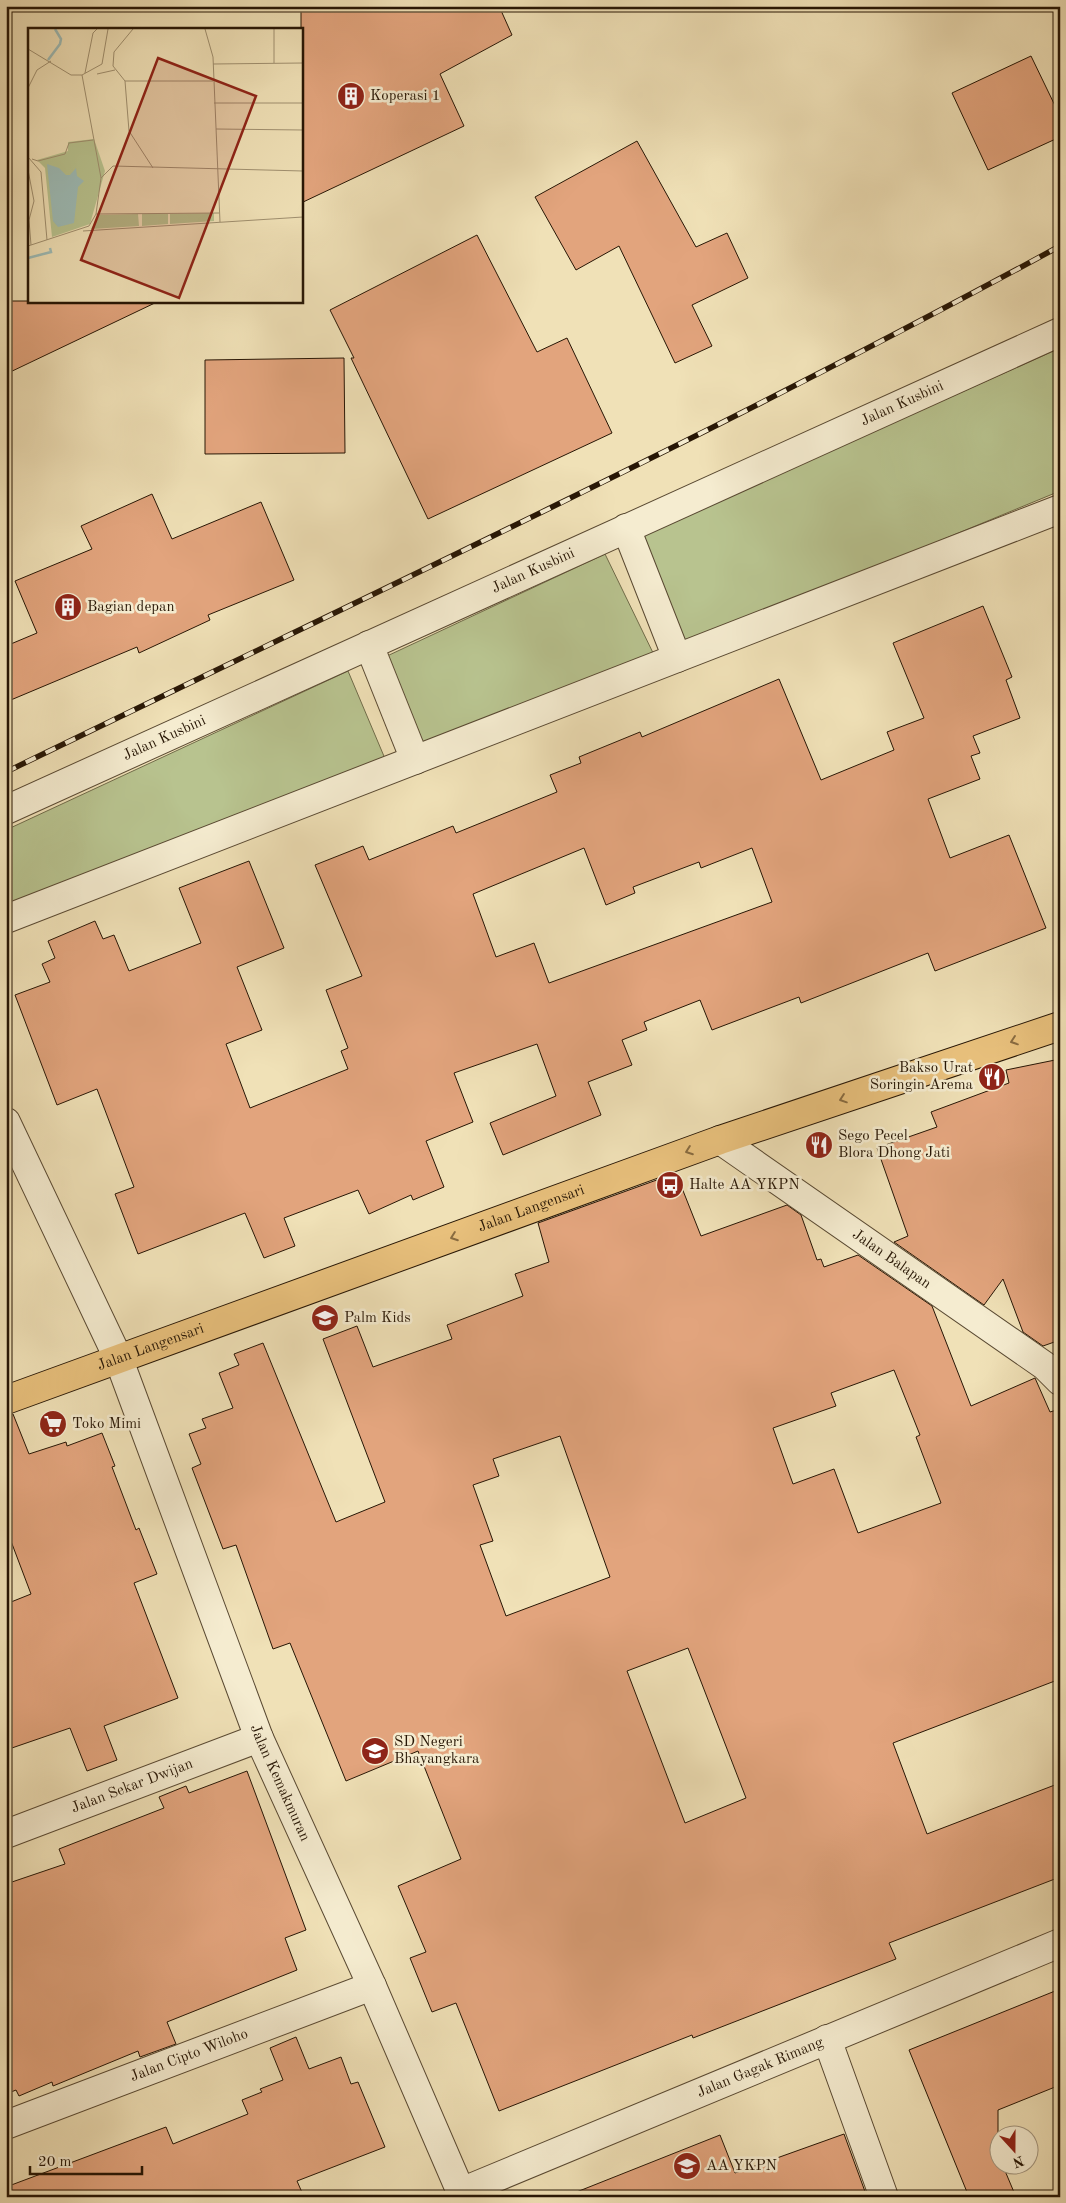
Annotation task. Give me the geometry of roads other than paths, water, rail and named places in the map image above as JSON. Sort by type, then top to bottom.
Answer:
[{"type":"main road","name":"Jalan Langensari","points":[[6,1400],[720,1140],[1060,1026]]},
{"type":"street","name":"Jalan Kusbini","points":[[6,810],[1060,332]]},
{"type":"street","points":[[6,919],[1060,509]]},
{"type":"street","points":[[626,528],[677,658]]},
{"type":"street","points":[[369,645],[414,760]]},
{"type":"street","name":"Jalan Kemakmuran","points":[[6,1122],[120,1360],[259,1738],[372,1986],[462,2194]]},
{"type":"street","name":"Jalan Balapan","points":[[720,1140],[1045,1366],[1060,1381]]},
{"type":"street","name":"Jalan Sekar Dwijan","points":[[6,1834],[259,1738]]},
{"type":"street","name":"Jalan Gagak Rimang","points":[[462,2194],[827,2039],[1060,1943]]},
{"type":"street","name":"Jalan Cipto Wiloho","points":[[6,2125],[372,1986]]},
{"type":"street","points":[[827,2039],[884,2197]]},
{"type":"railway","points":[[6,772],[668,450],[930,316],[1060,246]]},
{"type":"place","name":"Koperasi 1","points":[[351,96]]},
{"type":"place","name":"Bagian depan","points":[[68,607]]},
{"type":"place","name":"Bakso Urat Soringin Arema","points":[[992,1077]]},
{"type":"place","name":"Sego Pecel Blora Dhong Jati","points":[[819,1145]]},
{"type":"place","name":"Halte AA YKPN","points":[[670,1185]]},
{"type":"place","name":"Palm Kids","points":[[325,1318]]},
{"type":"place","name":"Toko Mimi","points":[[53,1424]]},
{"type":"place","name":"SD Negeri Bhayangkara","points":[[375,1751]]},
{"type":"place","name":"AA YKPN","points":[[687,2166]]}]
